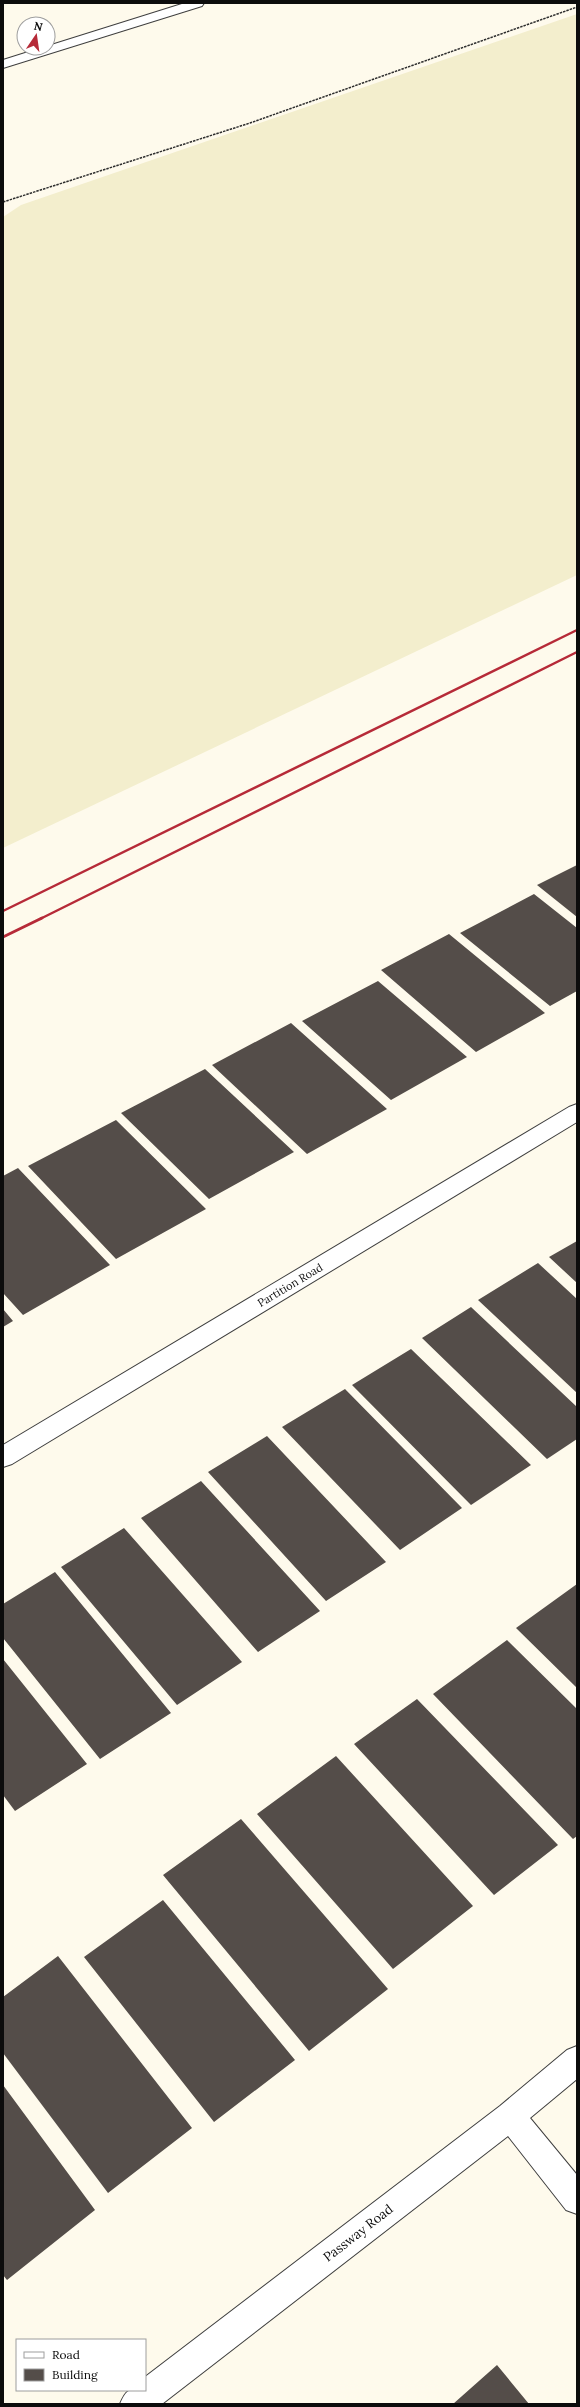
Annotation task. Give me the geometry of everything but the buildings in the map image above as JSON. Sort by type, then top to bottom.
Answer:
[{"type":"street","points":[[3,64],[198,3]]},
{"type":"street","name":"Partition Road","points":[[3,1457],[577,1112]]},
{"type":"street","name":"Passway Road","points":[[136,2404],[510,2116],[577,2060]]},
{"type":"street","points":[[510,2116],[577,2199]]},
{"type":"path","points":[[3,202],[250,123],[577,7]]},
{"type":"shaded area","points":[[577,14],[577,575],[3,848],[3,217],[21,205]]},
{"type":"railway","points":[[3,911],[577,630]]},
{"type":"railway","points":[[40,919],[577,652]]},
{"type":"railway","points":[[3,937],[42,918]]}]
